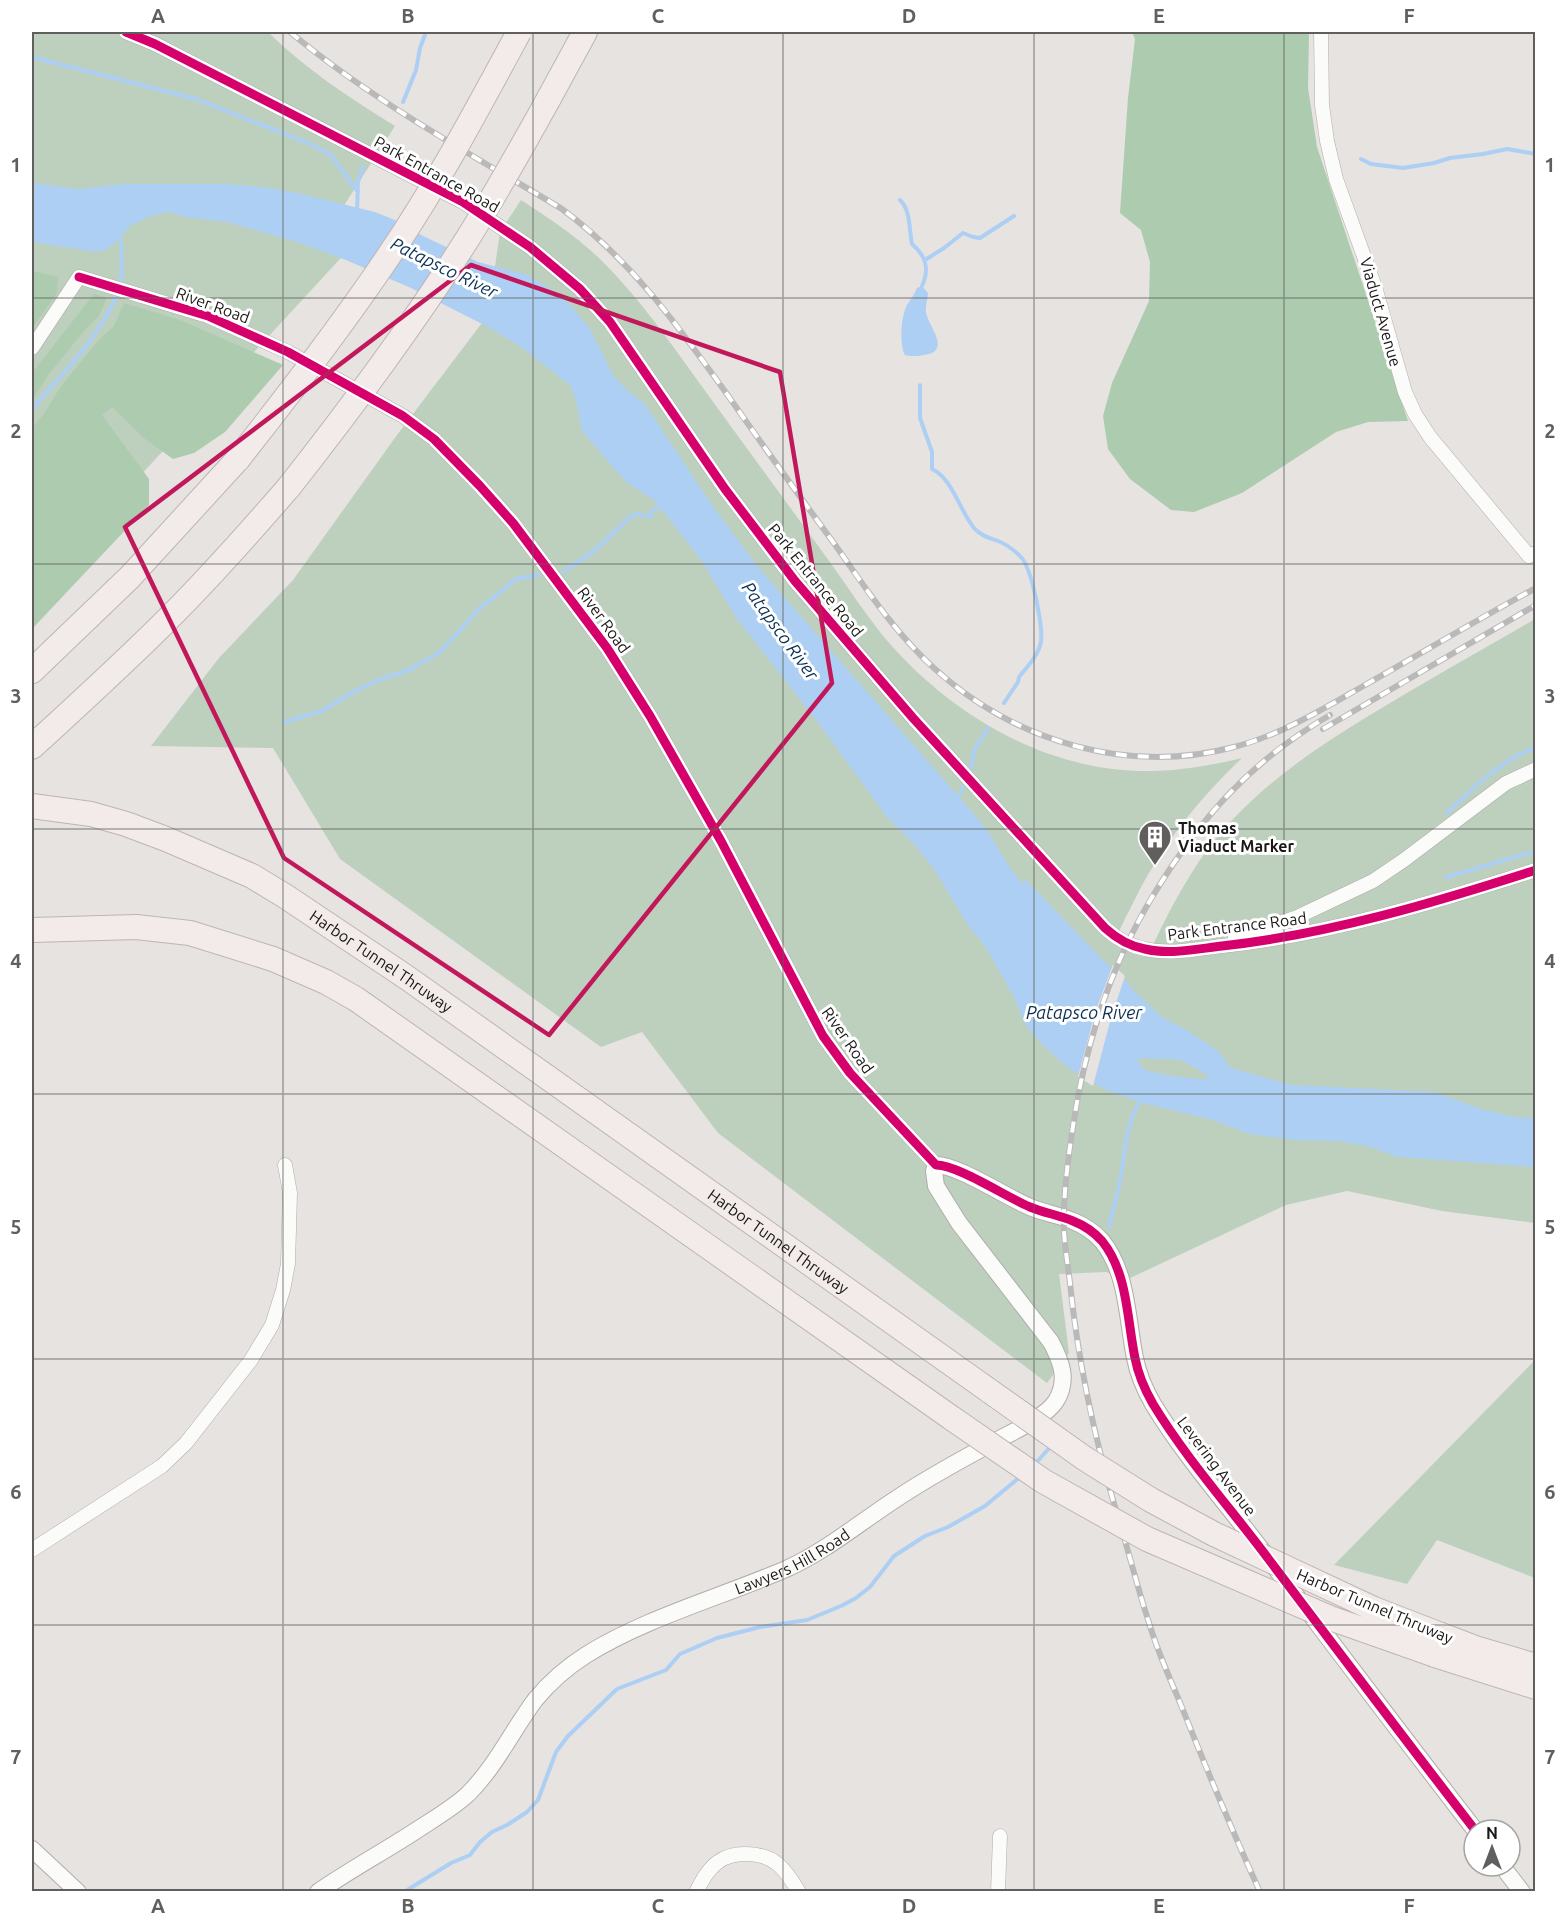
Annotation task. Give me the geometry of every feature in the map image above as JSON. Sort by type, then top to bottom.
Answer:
[{"type":"highway","points":[[32,671],[130,577],[238,459],[326,345],[389,256],[449,160],[519,32]]},
{"type":"highway","points":[[32,747],[169,618],[237,547],[289,487],[372,379],[437,285],[496,191],[585,32]]},
{"type":"highway","name":"Harbor Tunnel Thruway","points":[[32,806],[91,814],[126,824],[252,876],[406,977],[1084,1458],[1151,1500],[1214,1534],[1374,1609],[1438,1645],[1536,1687]]},
{"type":"highway","name":"Harbor Tunnel Thruway","points":[[32,930],[136,927],[190,933],[273,959],[326,982],[356,999],[1043,1481],[1147,1539],[1330,1618],[1438,1645],[1474,1648],[1536,1666]]},
{"type":"street","name":"Park Entrance Road","points":[[126,32],[155,44],[463,202],[504,228],[580,289],[610,322],[725,489],[795,581],[913,718],[1117,939],[1131,946],[1160,951],[1196,949],[1298,935],[1444,899],[1536,870]]},
{"type":"street","name":"Viaduct Avenue","points":[[1321,32],[1322,105],[1327,141],[1334,170],[1375,287],[1405,392],[1415,414],[1430,437],[1532,554]]},
{"type":"street","name":"River Road","points":[[32,348],[78,277],[208,316],[252,334],[403,416],[434,439],[513,523],[607,648],[650,716],[716,831],[823,1036],[850,1072],[936,1166]]},
{"type":"street","name":"Park Entrance Road","points":[[1196,949],[1295,918],[1373,881],[1506,783],[1536,769]]},
{"type":"street","points":[[32,1550],[162,1466],[186,1443],[250,1360],[272,1325],[288,1264],[290,1193],[285,1165]]},
{"type":"street","name":"Levering Avenue","points":[[936,1166],[944,1165],[955,1169],[1032,1208],[1072,1220],[1090,1230],[1102,1241],[1119,1275],[1126,1301],[1135,1359],[1152,1401],[1216,1491],[1466,1818]]},
{"type":"street","name":"Lawyers Hill Road","points":[[318,1892],[445,1812],[466,1796],[498,1758],[535,1701],[549,1684],[585,1655],[641,1627],[757,1581],[810,1557],[926,1479],[1020,1428],[1047,1410],[1056,1401],[1064,1373],[1060,1358],[1051,1342],[959,1223],[936,1186],[934,1171],[936,1166]]},
{"type":"street","points":[[998,1892],[1000,1836]]},
{"type":"street","points":[[32,1849],[78,1892]]},
{"type":"street","points":[[696,1892],[718,1862],[729,1856],[740,1854],[765,1856],[774,1860],[782,1867],[799,1892]]},
{"type":"street","points":[[1511,1878],[1522,1892]]},
{"type":"highlighted area","points":[[471,265],[780,372],[832,683],[549,1035],[284,858],[125,527]]},
{"type":"green space","points":[[32,32],[268,32],[313,71],[395,126],[345,204],[350,248],[79,542],[32,555]]},
{"type":"green space","points":[[1132,32],[1309,32],[1308,88],[1317,147],[1408,421],[1368,422],[1336,432],[1242,493],[1194,512],[1171,510],[1130,479],[1108,449],[1103,416],[1112,383],[1149,301],[1150,262],[1141,230],[1120,213],[1128,98],[1135,39]]},
{"type":"green space","points":[[521,200],[584,245],[603,262],[643,307],[876,627],[911,666],[940,692],[971,715],[1005,735],[1040,751],[1077,762],[1116,769],[1155,771],[1199,767],[1242,758],[1196,807],[1169,842],[1146,879],[1119,932],[1153,945],[1182,889],[1208,849],[1252,800],[1270,784],[1349,728],[1535,619],[1535,1223],[1442,1211],[1347,1191],[1286,1205],[1128,1279],[1106,1272],[1059,1274],[1069,1353],[1047,1383],[718,1133],[642,1032],[601,1047],[340,859],[273,748],[151,746],[219,658],[293,580],[397,435],[488,315],[500,232]]},
{"type":"green space","points":[[32,271],[58,277],[57,293],[32,329]]},
{"type":"green space","points":[[94,294],[107,298],[99,316],[48,375],[32,401],[32,373]]},
{"type":"green space","points":[[124,303],[180,320],[283,365],[225,432],[194,453],[173,459],[145,439],[112,407],[102,415],[149,479],[149,505],[32,629],[32,428],[62,385],[98,341],[114,326]]},
{"type":"green space","points":[[1535,1360],[1535,1578],[1437,1540],[1407,1584],[1334,1565]]},
{"type":"water","name":"Patapsco River","points":[[32,183],[79,189],[123,184],[227,184],[263,187],[375,212],[478,262],[525,274],[553,290],[572,307],[590,329],[613,375],[628,391],[644,403],[712,505],[758,567],[985,827],[1017,877],[1023,884],[1025,879],[1163,1018],[1185,1029],[1218,1051],[1231,1068],[1292,1085],[1434,1092],[1484,1110],[1516,1117],[1535,1118],[1535,1167],[1398,1157],[1367,1146],[1339,1141],[1295,1140],[1250,1134],[1212,1120],[1139,1102],[1106,1090],[1067,1067],[1026,1026],[1014,997],[985,946],[969,927],[936,872],[915,845],[887,817],[820,725],[737,619],[701,560],[656,502],[625,481],[582,431],[576,400],[570,385],[521,347],[492,329],[411,288],[346,260],[300,243],[227,222],[185,217],[169,212],[151,216],[130,226],[115,243],[103,251],[32,242]],"holes":[[[1141,1058],[1182,1060],[1208,1076],[1200,1079],[1155,1073],[1144,1069],[1137,1061]]]},
{"type":"water","points":[[922,286],[928,293],[926,312],[936,335],[938,347],[929,354],[908,356],[905,355],[902,345],[903,316],[917,288]]},
{"type":"pier","points":[[1113,965],[1125,976],[1093,1086],[1078,1077],[1095,1012]]},
{"type":"waterway","points":[[403,102],[416,70],[426,32]]},
{"type":"waterway","points":[[32,57],[196,99],[308,143],[330,154],[358,192]]},
{"type":"waterway","points":[[1361,159],[1371,164],[1403,168],[1507,149],[1536,154]]},
{"type":"waterway","points":[[357,212],[358,182],[363,167]]},
{"type":"waterway","points":[[900,200],[908,215],[912,244],[921,253],[925,263],[926,274],[922,286]]},
{"type":"waterway","points":[[925,260],[963,233],[980,238],[1014,216]]},
{"type":"waterway","points":[[119,234],[122,253],[121,284]]},
{"type":"waterway","points":[[32,409],[90,341],[117,295]]},
{"type":"waterway","points":[[920,385],[920,418],[932,452],[932,469],[945,480],[977,531],[1004,544],[1021,557],[1033,585],[1040,624],[1040,647],[1004,703]]},
{"type":"waterway","points":[[563,572],[594,551],[630,517],[636,514],[648,517],[651,516],[652,510],[664,506]]},
{"type":"waterway","points":[[284,722],[322,711],[378,680],[409,670],[440,652],[480,608],[516,579],[538,575]]},
{"type":"waterway","points":[[970,771],[975,749],[988,728]]},
{"type":"waterway","points":[[1447,813],[1500,766],[1536,748]]},
{"type":"waterway","points":[[957,800],[963,787]]},
{"type":"waterway","points":[[1446,877],[1536,851]]},
{"type":"waterway","points":[[1109,1227],[1120,1182],[1129,1126],[1142,1098]]},
{"type":"waterway","points":[[1035,1464],[1052,1445]]},
{"type":"waterway","points":[[404,1892],[451,1863],[470,1855],[492,1832],[527,1812],[538,1800],[556,1752],[568,1736],[617,1689],[666,1670],[680,1654],[717,1638],[760,1627],[807,1620],[841,1606],[870,1587],[894,1556],[925,1536],[948,1527],[985,1506],[1020,1477]]},
{"type":"railway","points":[[290,32],[388,104],[562,209],[611,251],[653,296],[691,345],[870,595],[907,641],[935,669],[967,694],[1001,716],[1037,733],[1075,746],[1114,754],[1154,757],[1194,755],[1234,747],[1268,736],[1301,720],[1536,588]]},
{"type":"railway","points":[[1323,729],[1536,605]]},
{"type":"railway","points":[[1260,1892],[1158,1651],[1107,1479],[1093,1424],[1077,1340],[1064,1238],[1065,1195],[1077,1101],[1091,1040],[1111,980],[1138,922],[1190,840],[1230,793],[1276,752],[1330,715]]},
{"type":"cycle path","points":[[126,32],[155,44],[463,202],[530,247],[580,289],[610,322],[725,489],[795,581],[913,718],[1105,928],[1119,939],[1139,948],[1154,951],[1193,950],[1262,941],[1381,916],[1536,870]]},
{"type":"cycle path","points":[[79,277],[208,316],[288,352],[403,416],[434,439],[480,486],[513,523],[607,648],[650,716],[721,841],[823,1036],[850,1073],[936,1165],[957,1170],[1030,1207],[1077,1223],[1102,1241],[1111,1254],[1122,1282],[1136,1364],[1153,1404],[1191,1460],[1466,1818]]},
{"type":"place","name":"Thomas Viaduct Marker","points":[[1155,866]]}]
